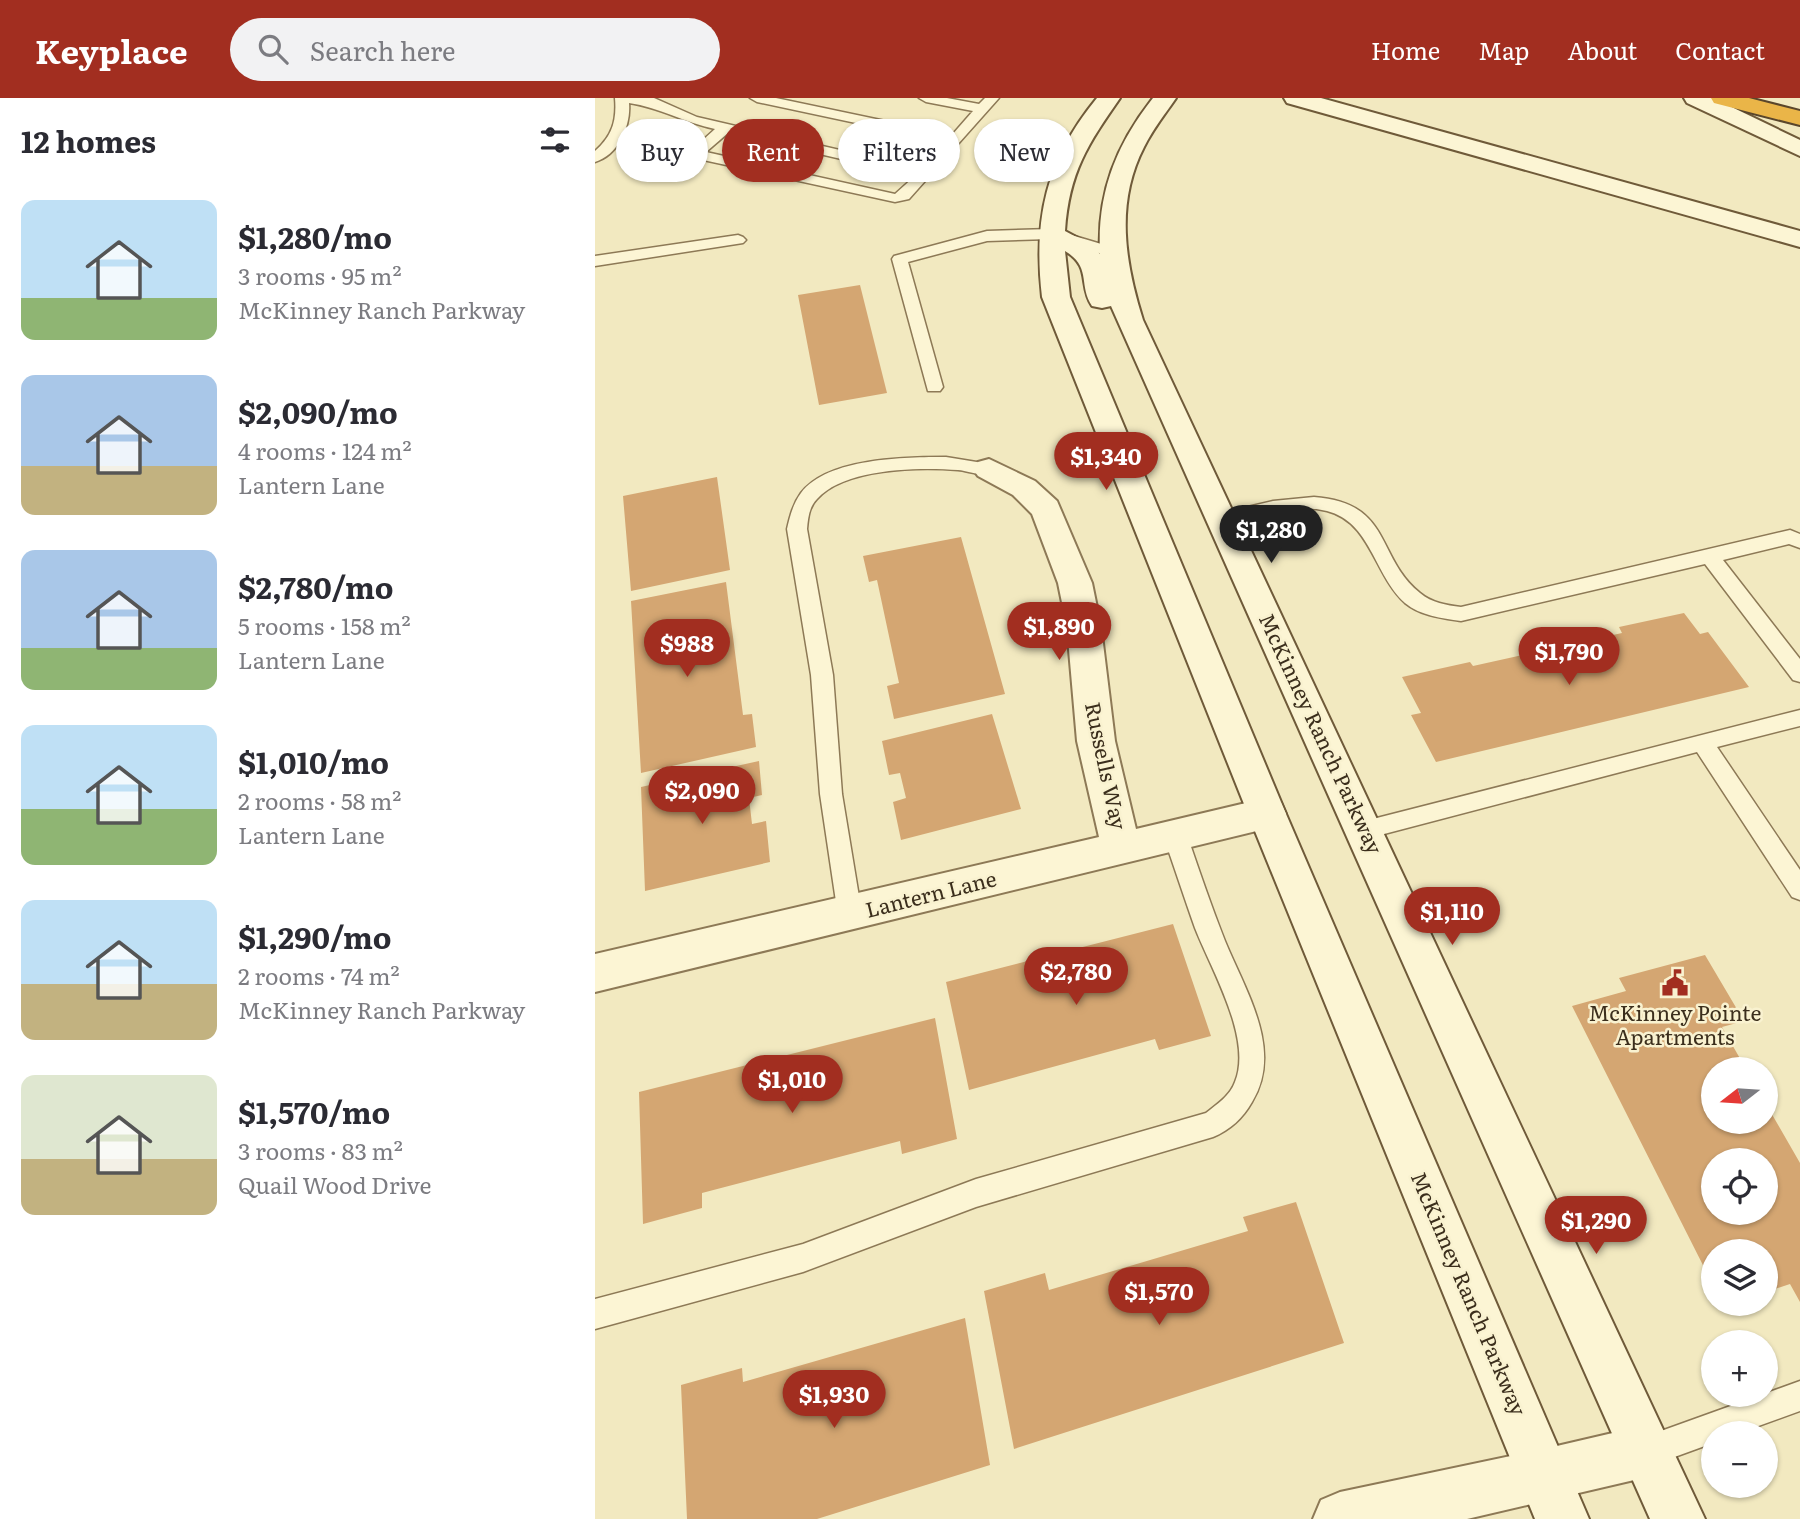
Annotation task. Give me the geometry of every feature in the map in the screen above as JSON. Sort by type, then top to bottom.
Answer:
[{"type":"highway","points":[[1722,98],[1800,118]]},
{"type":"main road","name":"McKinney Ranch Parkway","points":[[1109,98],[1093,117],[1068,158],[1061,176],[1051,234],[1053,278],[1064,322],[1553,1498]]},
{"type":"main road","name":"McKinney Ranch Parkway","points":[[1165,98],[1143,125],[1128,151],[1118,181],[1112,209],[1113,252],[1121,299],[1678,1519]]},
{"type":"main road","points":[[1295,98],[1800,239]]},
{"type":"main road","points":[[1695,98],[1800,149]]},
{"type":"main road","points":[[1051,234],[1090,254],[1097,268],[1102,300],[1109,316],[1129,320]]},
{"type":"main road","name":"Russells Way","points":[[989,469],[1024,488],[1046,509],[1075,583],[1084,627],[1095,741],[1108,802],[1122,849]]},
{"type":"main road","name":"Lantern Lane","points":[[595,973],[850,915],[1267,814]]},
{"type":"main road","points":[[1340,1519],[1553,1498],[1647,1451]]},
{"type":"lane","points":[[595,158],[613,144],[622,128],[623,98],[654,102],[692,120],[722,127]]},
{"type":"lane","points":[[673,110],[688,98]]},
{"type":"lane","points":[[757,98],[856,119]]},
{"type":"lane","points":[[926,98],[987,104]]},
{"type":"lane","points":[[960,134],[987,104]]},
{"type":"lane","points":[[722,131],[699,151],[699,155],[722,160]]},
{"type":"lane","points":[[822,182],[895,198],[904,196],[917,182]]},
{"type":"lane","points":[[934,387],[900,260],[987,236],[1051,234],[1113,252]]},
{"type":"lane","points":[[595,261],[739,240]]},
{"type":"lane","points":[[850,915],[831,793],[822,675],[797,518],[806,498],[815,488],[838,475],[860,468],[960,463],[989,469]]},
{"type":"lane","points":[[1220,520],[1304,503],[1341,508],[1357,516],[1367,528],[1404,592],[1425,606],[1449,614],[1461,614],[1790,537],[1800,541]]},
{"type":"lane","points":[[1710,556],[1800,674]]},
{"type":"lane","points":[[1365,831],[1800,718]]},
{"type":"lane","points":[[1702,742],[1800,890]]},
{"type":"lane","points":[[595,1314],[803,1258],[976,1193],[1213,1124],[1228,1115],[1239,1102],[1252,1074],[1250,1035],[1211,937],[1175,835]]},
{"type":"lane","points":[[1647,1451],[1800,1396]]},
{"type":"building","points":[[860,285],[887,393],[819,405],[798,295]]},
{"type":"building","points":[[717,477],[730,570],[631,591],[623,496]]},
{"type":"building","points":[[961,537],[1005,694],[894,719],[887,686],[899,683],[877,580],[869,582],[863,556]]},
{"type":"building","points":[[726,582],[743,715],[752,714],[756,747],[641,773],[631,601]]},
{"type":"building","points":[[1684,613],[1700,634],[1708,632],[1749,687],[1436,762],[1411,715],[1421,713],[1402,677],[1470,662],[1473,666],[1622,633],[1619,627]]},
{"type":"building","points":[[992,714],[1021,809],[901,840],[893,802],[906,798],[900,773],[889,775],[882,741]]},
{"type":"building","points":[[759,761],[762,795],[749,798],[752,824],[766,821],[770,862],[645,891],[641,787]]},
{"type":"building","points":[[1173,924],[1211,1036],[1159,1050],[1155,1039],[969,1090],[946,982]]},
{"type":"building","points":[[1705,955],[1744,1021],[1722,1027],[1739,1057],[1701,1057],[1701,1134],[1778,1134],[1778,1125],[1800,1163],[1800,1302],[1790,1284],[1778,1288],[1778,1239],[1701,1239],[1701,1261],[1572,1006],[1626,991],[1619,978]]},
{"type":"building","points":[[935,1018],[957,1139],[902,1154],[900,1141],[702,1193],[702,1208],[643,1224],[639,1092]]},
{"type":"building","points":[[1296,1202],[1344,1343],[1014,1449],[984,1291],[1045,1273],[1049,1290],[1248,1231],[1243,1217]]},
{"type":"building","points":[[965,1318],[990,1465],[817,1519],[687,1519],[681,1385],[742,1368],[743,1382]]},
{"type":"place","name":"McKinney Pointe Apartments","points":[[1675,983]]}]
